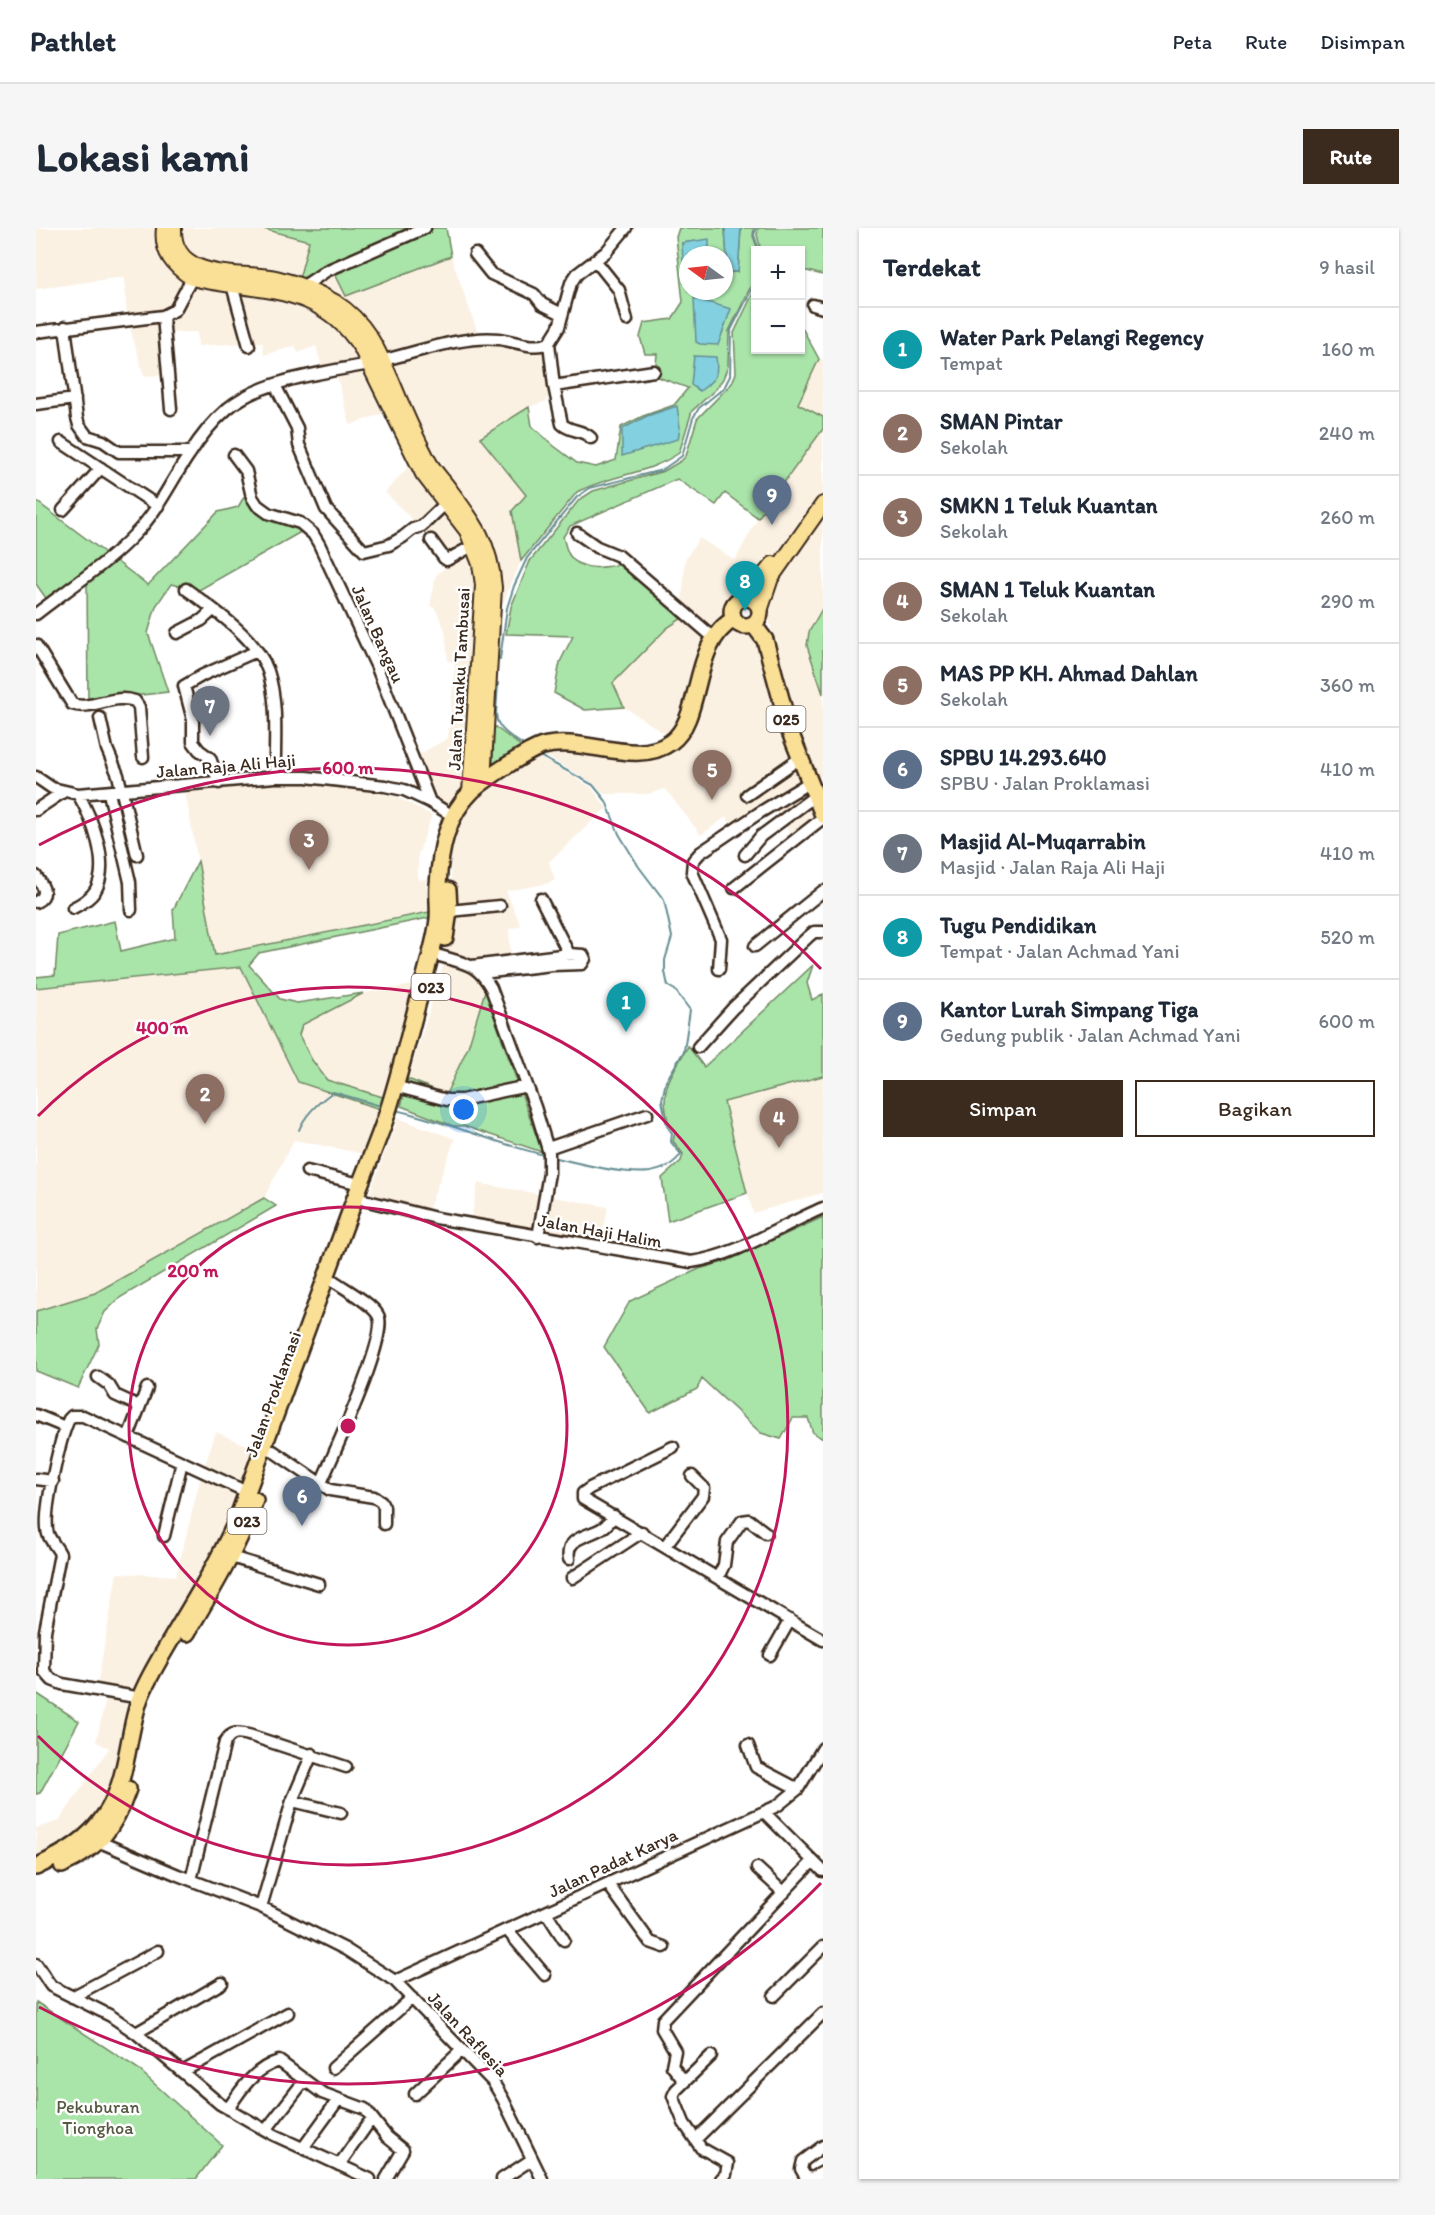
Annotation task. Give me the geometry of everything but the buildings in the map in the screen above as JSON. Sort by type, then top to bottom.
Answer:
[{"type":"highway","points":[[744,598],[756,603],[756,617],[740,624],[734,619],[734,606],[744,598]]},
{"type":"highway","name":"025","points":[[756,617],[765,640],[783,711],[823,817]]},
{"type":"highway","name":"023","points":[[483,782],[532,750],[552,744],[646,751],[661,748],[672,742],[679,735],[687,718],[705,658],[714,638],[724,624],[734,619]]},
{"type":"highway","name":"Jalan Proklamasi","points":[[36,1877],[75,1859],[100,1842],[120,1810],[151,1701],[171,1651],[224,1548],[279,1420],[364,1200],[440,956],[438,884],[445,833],[453,816],[470,793],[483,782]]},
{"type":"highway","name":"Jalan Proklamasi","points":[[394,1102],[449,911],[448,885],[441,871]]},
{"type":"highway","name":"Jalan Proklamasi","points":[[36,1867],[83,1841],[107,1811],[116,1795],[141,1698],[231,1557],[245,1527],[273,1451],[279,1420],[360,1184],[378,1149]]},
{"type":"main road","points":[[164,228],[163,241],[168,256],[181,271],[192,278]]},
{"type":"main road","name":"Jalan Tuanku Tambusai","points":[[174,228],[181,255],[199,268],[274,278],[304,286],[334,308],[360,323],[375,342],[394,386],[423,474],[468,531],[480,564],[483,585],[470,793]]},
{"type":"main road","name":"Jalan Tuanku Tambusai","points":[[192,278],[282,292],[334,308],[429,461],[480,532],[492,564],[494,587],[483,782]]},
{"type":"main road","points":[[756,617],[771,578],[786,554],[820,513]]},
{"type":"main road","points":[[744,598],[777,560],[786,554]]},
{"type":"street","points":[[304,286],[326,271],[425,228]]},
{"type":"street","points":[[591,438],[583,431],[566,428],[562,424],[554,386],[549,343],[559,327],[571,283],[577,274],[606,252],[626,228]]},
{"type":"street","points":[[475,254],[491,274],[534,294],[542,304],[562,314]]},
{"type":"street","points":[[595,260],[619,290],[627,320]]},
{"type":"street","points":[[36,332],[163,316],[175,310],[192,278]]},
{"type":"street","points":[[232,285],[249,346]]},
{"type":"street","points":[[163,316],[171,409]]},
{"type":"street","points":[[65,327],[79,425],[87,436],[103,441],[117,451],[191,452]]},
{"type":"street","points":[[384,360],[456,342],[483,339],[498,339],[534,346],[549,343]]},
{"type":"street","points":[[36,614],[124,545],[149,518],[191,452],[227,409],[241,400],[299,378],[369,364]]},
{"type":"street","points":[[554,386],[654,371]]},
{"type":"street","points":[[275,386],[294,422],[299,446],[326,508],[364,552],[389,545],[413,529],[422,526],[445,504]]},
{"type":"street","points":[[36,404],[75,399]]},
{"type":"street","points":[[61,442],[158,506]]},
{"type":"street","name":"Jalan Bangau","points":[[234,455],[246,471],[254,501],[263,511],[300,523],[313,534],[320,544],[376,665],[430,802]]},
{"type":"street","points":[[63,510],[101,468]]},
{"type":"street","points":[[577,533],[597,547],[620,556],[714,638]]},
{"type":"street","points":[[431,540],[447,560],[474,545]]},
{"type":"street","points":[[186,589],[224,618],[257,651],[267,668],[275,710],[275,777]]},
{"type":"street","points":[[177,633],[202,620],[213,610]]},
{"type":"street","points":[[36,645],[72,704],[82,706],[124,698],[135,701],[139,707],[143,757]]},
{"type":"street","points":[[219,783],[210,758],[193,742],[193,720],[184,686],[257,651]]},
{"type":"street","points":[[100,718],[107,749],[115,765],[137,855]]},
{"type":"street","points":[[747,795],[800,758]]},
{"type":"street","name":"Jalan Raja Ali Haji","points":[[36,777],[52,788],[78,794],[275,777],[306,777],[404,790],[453,816]]},
{"type":"street","points":[[745,855],[812,789]]},
{"type":"street","points":[[719,969],[721,939],[692,872],[693,861],[700,853],[726,835],[812,789]]},
{"type":"street","points":[[36,810],[63,792]]},
{"type":"street","points":[[109,793],[130,882],[131,910]]},
{"type":"street","points":[[73,908],[95,891],[101,874],[100,855],[92,820],[78,794]]},
{"type":"street","points":[[734,888],[823,817]]},
{"type":"street","points":[[36,876],[45,892],[42,899],[36,902]]},
{"type":"street","points":[[755,946],[823,891]]},
{"type":"street","points":[[541,899],[569,954]]},
{"type":"street","points":[[449,911],[500,906]]},
{"type":"street","points":[[698,1047],[733,1008],[808,937],[814,932],[823,932]]},
{"type":"street","points":[[472,966],[569,954],[583,955],[585,961],[582,964],[482,973]]},
{"type":"street","points":[[440,956],[472,966],[482,973],[491,988],[527,1086],[549,1154],[538,1237]]},
{"type":"street","points":[[394,1102],[462,1100],[527,1086]]},
{"type":"street","points":[[549,1154],[647,1114]]},
{"type":"street","points":[[307,1171],[360,1184]]},
{"type":"street","name":"Jalan Haji Halim","points":[[364,1200],[436,1218],[691,1262],[705,1260],[759,1239],[823,1208]]},
{"type":"street","points":[[321,1483],[357,1400],[381,1323],[378,1314],[334,1281]]},
{"type":"street","points":[[98,1377],[109,1385],[115,1395],[139,1406]]},
{"type":"street","points":[[128,1437],[147,1388]]},
{"type":"street","points":[[36,1414],[65,1427]]},
{"type":"street","points":[[141,1698],[62,1684],[47,1676],[39,1664],[60,1554],[47,1529],[53,1481],[65,1427],[69,1419],[78,1415],[247,1492]]},
{"type":"street","points":[[673,1447],[583,1493],[583,1499],[823,1640]]},
{"type":"street","points":[[273,1451],[334,1492],[364,1494],[381,1501],[384,1507],[384,1524]]},
{"type":"street","points":[[164,1536],[182,1462]]},
{"type":"street","points":[[665,1546],[703,1496],[703,1486],[692,1476]]},
{"type":"street","points":[[36,1479],[53,1481]]},
{"type":"street","points":[[569,1559],[569,1547],[573,1542],[604,1527],[614,1516]]},
{"type":"street","points":[[718,1577],[724,1565],[727,1542],[742,1521],[749,1520],[766,1533]]},
{"type":"street","points":[[572,1578],[642,1532]]},
{"type":"street","points":[[231,1557],[319,1584]]},
{"type":"street","points":[[770,1655],[790,1620]]},
{"type":"street","points":[[191,1880],[219,1766],[228,1736],[232,1733],[240,1733],[312,1754],[346,1767]]},
{"type":"street","points":[[748,1745],[756,1767],[798,1789]]},
{"type":"street","name":"Jalan Padat Karya","points":[[396,1981],[777,1806],[798,1789],[823,1748]]},
{"type":"street","points":[[261,1907],[292,1801],[312,1754]]},
{"type":"street","points":[[292,1801],[340,1813]]},
{"type":"street","points":[[764,1812],[823,1871]]},
{"type":"street","name":"Jalan Raflesia","points":[[100,1842],[261,1907],[345,1949],[396,1981],[498,2089],[542,2179]]},
{"type":"street","points":[[684,2081],[672,2066],[675,2051],[662,2029],[663,2020],[812,1862]]},
{"type":"street","points":[[757,1868],[784,1893]]},
{"type":"street","points":[[608,1884],[650,1942],[664,1947]]},
{"type":"street","points":[[546,1912],[564,1940]]},
{"type":"street","points":[[507,1930],[545,1975]]},
{"type":"street","points":[[774,1996],[823,1947]]},
{"type":"street","points":[[72,1997],[158,1951]]},
{"type":"street","points":[[36,1964],[51,1986],[111,2016],[136,2032],[228,2109],[266,2130],[370,2179]]},
{"type":"street","points":[[136,2032],[222,1983]]},
{"type":"street","points":[[333,2068],[412,1998]]},
{"type":"street","points":[[182,2072],[288,2013]]},
{"type":"street","points":[[696,2139],[823,2013]]},
{"type":"street","points":[[415,2094],[462,2050]]},
{"type":"street","points":[[711,2056],[684,2081],[673,2096],[684,2123],[701,2148],[728,2163],[726,2174],[721,2179]]},
{"type":"street","points":[[228,2109],[245,2084],[272,2062],[279,2061],[322,2093],[365,2109],[387,2137],[403,2150],[386,2179]]},
{"type":"street","points":[[266,2130],[304,2080]]},
{"type":"street","points":[[303,2148],[338,2100]]},
{"type":"street","points":[[339,2165],[372,2118]]},
{"type":"street","points":[[823,2146],[803,2161],[801,2169],[805,2176],[812,2178],[823,2172]]},
{"type":"street","points":[[502,2179],[531,2160]]},
{"type":"shaded area","points":[[36,228],[158,228],[162,253],[171,271],[190,284],[261,291],[324,313],[346,332],[387,412],[350,425],[337,377],[325,379],[316,346],[298,353],[295,346],[264,355],[262,342],[198,346],[197,332],[166,333],[169,375],[144,376],[127,318],[124,277],[36,289]]},
{"type":"shaded area","points":[[179,228],[260,228],[309,241],[300,279],[326,269],[335,274],[347,296],[451,256],[481,342],[502,342],[547,351],[550,395],[547,401],[529,407],[526,495],[512,511],[521,561],[501,607],[497,566],[441,472],[373,331],[339,300],[217,268],[193,259],[182,243]]},
{"type":"shaded area","points":[[819,359],[823,359],[823,417],[798,404]]},
{"type":"shaded area","points":[[823,429],[823,493],[784,549],[752,578],[725,610],[706,646],[675,727],[667,735],[624,707],[613,683],[667,628],[681,619],[685,560],[699,538],[735,560],[758,518]]},
{"type":"shaded area","points":[[411,464],[466,536],[478,574],[469,774],[461,795],[451,809],[432,799],[413,758],[448,738],[455,662],[448,661],[445,630],[435,608],[430,606],[436,575],[453,562],[385,492]]},
{"type":"shaded area","points":[[823,515],[823,607],[809,632],[807,646],[823,694],[823,776],[816,779],[785,689],[770,623],[770,601],[776,575]]},
{"type":"shaded area","points":[[728,630],[759,639],[818,820],[792,837],[772,805],[734,829],[726,817],[701,835],[665,789],[648,794],[604,794],[594,784],[537,751],[576,750],[646,759],[659,757],[672,751],[688,735],[712,651]]},
{"type":"shaded area","points":[[534,754],[591,787],[608,810],[604,810],[549,862],[555,880],[546,884],[506,891],[521,926],[509,929],[511,958],[473,962],[446,954],[452,918],[450,843],[456,824],[478,796],[515,765]]},
{"type":"shaded area","points":[[287,783],[334,785],[397,797],[432,815],[418,855],[418,880],[426,879],[429,912],[215,955],[185,792]]},
{"type":"shaded area","points":[[444,963],[476,973],[482,979],[485,991],[468,1047],[445,1095],[408,1079]]},
{"type":"shaded area","points":[[241,967],[298,1082],[380,1109],[364,1154],[294,1140],[264,1198],[95,1293],[36,1311],[36,988]]},
{"type":"shaded area","points":[[418,984],[386,1098],[327,1080],[312,1060],[299,1035],[302,1025],[364,993]]},
{"type":"shaded area","points":[[823,1077],[823,1193],[753,1213],[724,1102]]},
{"type":"shaded area","points":[[398,1118],[455,1139],[428,1211],[406,1208],[369,1195]]},
{"type":"shaded area","points":[[478,1183],[608,1207],[601,1242],[471,1219]]},
{"type":"shaded area","points":[[216,1432],[258,1450],[233,1520],[137,1697],[118,1777],[93,1826],[36,1862],[36,1828],[59,1821],[109,1748],[96,1742],[107,1694],[96,1692],[117,1573],[176,1576],[201,1476]]},
{"type":"green space","points":[[260,228],[446,228],[451,256],[346,296],[335,274],[326,269],[299,279],[309,241]]},
{"type":"green space","points":[[679,228],[725,228],[726,246],[708,246],[708,240],[682,243],[682,246],[679,246],[679,265],[676,237]]},
{"type":"green space","points":[[741,228],[754,228],[753,236],[757,246],[751,246],[751,286],[729,331],[728,366],[716,389],[692,411],[679,453],[655,466],[577,492],[521,561],[512,511],[526,495],[480,438],[529,407],[532,426],[577,463],[596,467],[616,460],[621,427],[674,405],[688,388],[655,376],[657,354],[645,354],[640,337],[644,323],[672,319],[683,300],[733,300],[733,272],[738,272]]},
{"type":"green space","points":[[758,228],[823,228],[823,275],[805,270],[805,246],[760,246]]},
{"type":"green space","points":[[751,297],[751,354],[805,354],[805,333],[819,359],[798,404],[823,417],[823,429],[758,518],[725,493],[716,505],[677,479],[570,526],[563,537],[570,556],[575,561],[587,567],[622,563],[681,619],[667,628],[613,683],[624,707],[585,710],[554,693],[560,662],[573,636],[506,634],[511,607],[530,561],[579,500],[593,491],[664,471],[686,456],[697,419],[732,383],[736,373],[734,333]]},
{"type":"green space","points":[[247,492],[253,507],[306,529],[199,590],[171,584],[156,606],[148,633],[168,692],[88,701],[87,581],[48,601],[36,584],[36,501],[148,585],[218,512],[238,507]]},
{"type":"green space","points":[[823,607],[823,694],[807,646],[809,632]]},
{"type":"green space","points":[[494,726],[525,749],[498,766],[493,762]]},
{"type":"green space","points":[[198,861],[215,955],[429,912],[433,917],[259,953],[249,965],[280,999],[297,1003],[364,993],[302,1025],[299,1035],[312,1060],[327,1080],[386,1098],[380,1109],[298,1082],[241,967],[36,988],[36,977],[55,975],[58,935],[115,921],[121,951],[175,938],[173,910]]},
{"type":"green space","points":[[813,965],[807,983],[812,1000],[823,994],[823,1076],[724,1102],[747,1193],[668,1221],[662,1178],[681,1161],[683,1154],[673,1141],[675,1132],[670,1125],[666,1111],[666,1092],[674,1069],[688,1046],[704,1067]]},
{"type":"green space","points":[[485,991],[542,1152],[464,1126],[453,1126],[401,1106],[408,1079],[446,1094],[468,1047]]},
{"type":"green space","points":[[264,1198],[276,1206],[121,1297],[105,1312],[97,1329],[99,1344],[78,1388],[36,1371],[36,1311],[95,1293]]},
{"type":"green space","points":[[823,1217],[823,1439],[813,1433],[808,1418],[793,1418],[781,1439],[761,1433],[702,1379],[697,1389],[650,1413],[604,1347],[630,1301],[699,1269],[727,1261]]},
{"type":"green space","points":[[36,1693],[79,1721],[40,1793],[36,1794]]},
{"type":"green space","name":"Pekuburan Tionghoa","points":[[36,2002],[137,2068],[222,2145],[196,2179],[36,2179]]},
{"type":"water","points":[[725,228],[741,228],[738,272],[733,272],[733,246],[726,246]]},
{"type":"water","points":[[709,239],[709,246],[682,246],[682,243]]},
{"type":"water","points":[[694,300],[731,309],[718,345],[696,342]]},
{"type":"water","points":[[694,356],[716,357],[715,377],[700,391],[691,385]]},
{"type":"water","points":[[677,406],[680,428],[678,439],[622,456],[622,429],[647,416]]},
{"type":"waterway","points":[[756,228],[754,235],[758,246]]},
{"type":"waterway","points":[[500,659],[507,608],[527,558],[577,497],[590,488],[662,470],[682,456],[693,418],[699,408],[724,388],[730,376],[731,330],[751,291]]},
{"type":"waterway","points":[[498,683],[497,721],[500,727],[526,747]]},
{"type":"waterway","points":[[538,755],[593,785],[606,801],[619,834],[639,867],[664,900],[672,937],[665,960],[668,986],[675,990],[690,1010],[684,1051],[666,1081],[662,1100],[667,1126],[672,1133],[671,1142],[681,1154],[678,1158],[671,1164],[650,1172],[628,1172],[553,1157]]},
{"type":"waterway","points":[[299,1130],[313,1109],[333,1092],[384,1107]]},
{"type":"waterway","points":[[395,1110],[544,1155]]},
{"type":"place","name":"Kantor Lurah Simpang Tiga","points":[[772,525]]},
{"type":"place","name":"Tugu Pendidikan","points":[[745,611]]},
{"type":"place","name":"Masjid Al-Muqarrabin","points":[[210,736]]},
{"type":"place","name":"MAS PP KH. Ahmad Dahlan","points":[[712,800]]},
{"type":"place","name":"SMKN 1 Teluk Kuantan","points":[[309,870]]},
{"type":"place","name":"Water Park Pelangi Regency","points":[[626,1032]]},
{"type":"place","name":"SMAN Pintar","points":[[205,1124]]},
{"type":"place","name":"SMAN 1 Teluk Kuantan","points":[[779,1148]]},
{"type":"place","name":"SPBU 14.293.640","points":[[302,1526]]}]
